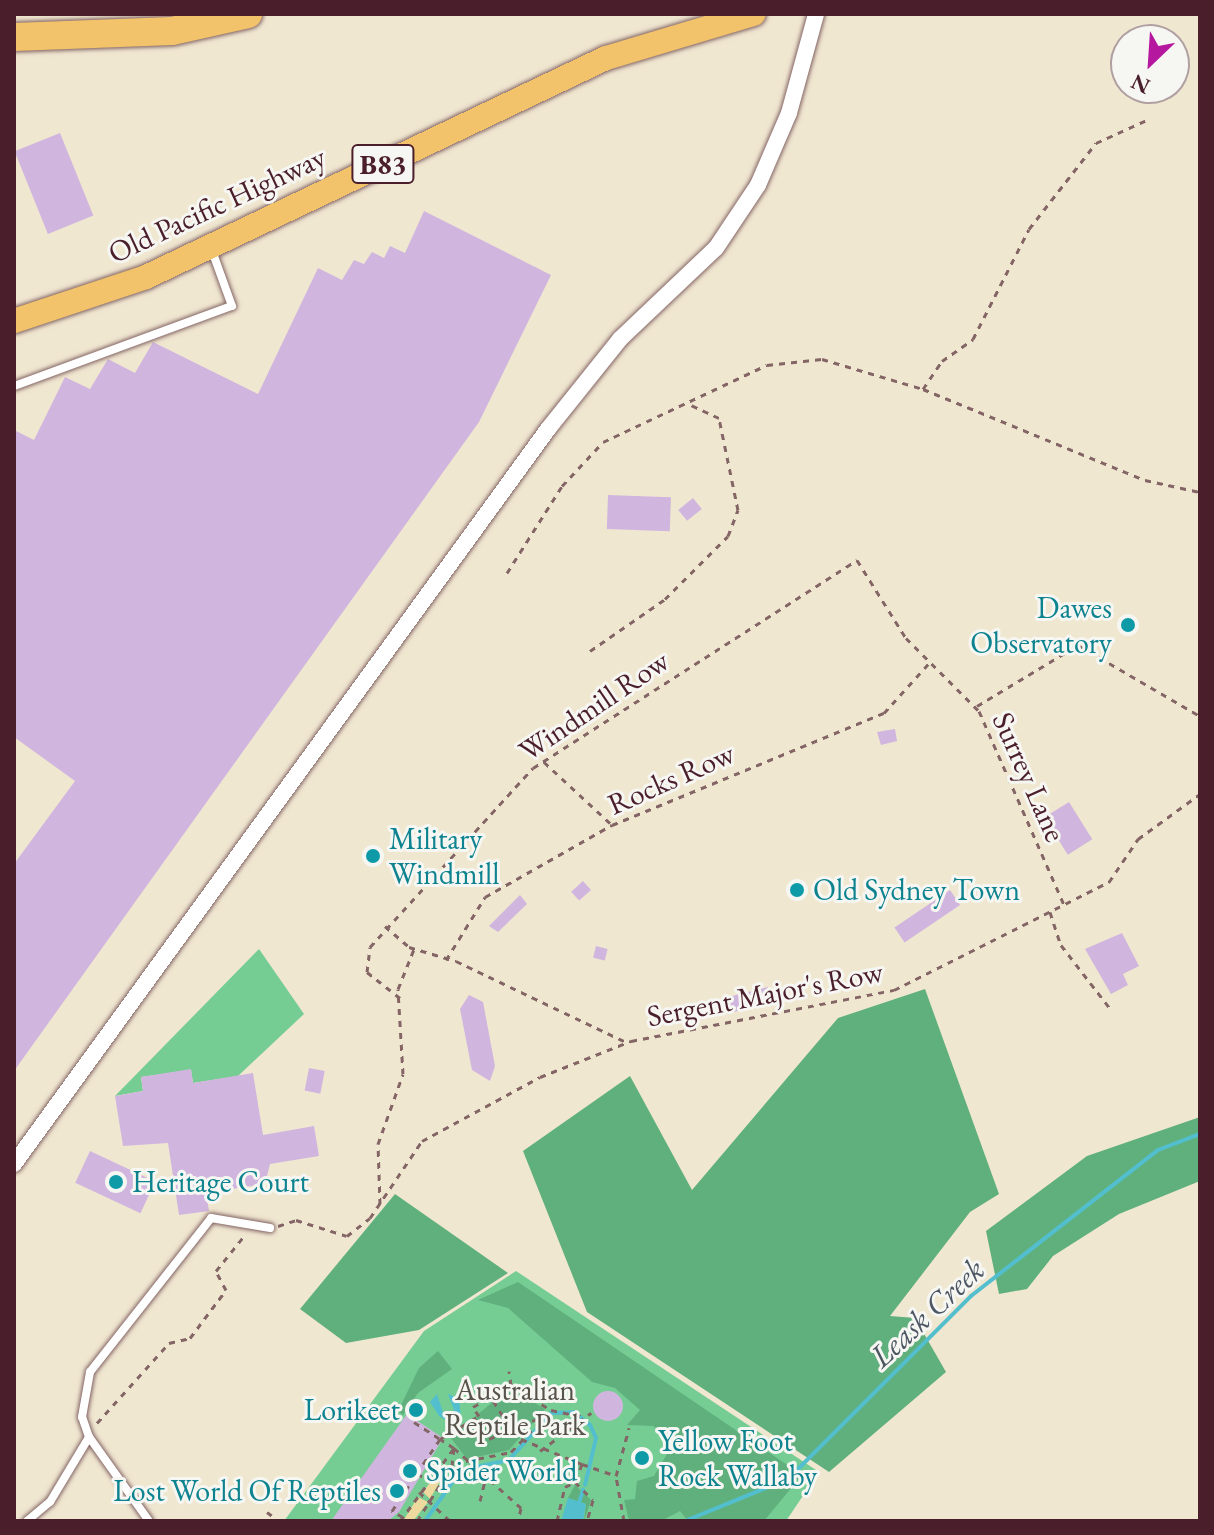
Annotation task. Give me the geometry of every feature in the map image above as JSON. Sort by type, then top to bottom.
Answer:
[{"type":"highway","points":[[14,37],[172,31],[248,14]]},
{"type":"main road","name":"Old Pacific Highway","points":[[14,321],[210,247],[606,58],[754,14]]},
{"type":"street","points":[[14,1164],[548,429],[620,339],[716,248],[776,142],[816,14]]},
{"type":"lane","points":[[14,386],[232,306],[210,247]]},
{"type":"lane","points":[[149,1521],[89,1437],[82,1417],[90,1372],[211,1218],[270,1228]]},
{"type":"lane","points":[[27,1521],[50,1502],[89,1437]]},
{"type":"path","points":[[923,389],[942,361],[973,339],[1029,229],[1096,143],[1147,120]]},
{"type":"path","points":[[507,573],[562,486],[603,442],[767,365],[822,359],[923,389],[1145,480],[1200,492]]},
{"type":"path","points":[[590,651],[665,599],[733,523],[738,510],[719,418],[703,405],[685,404]]},
{"type":"path","name":"Surrey Lane","points":[[857,560],[906,638],[975,707],[1064,905]]},
{"type":"path","name":"Windmill Row","points":[[400,998],[367,972],[370,947],[385,926],[543,761],[857,560]]},
{"type":"path","points":[[975,707],[1078,645],[1200,716]]},
{"type":"path","name":"Rocks Row","points":[[446,960],[485,897],[612,825],[884,713],[931,661]]},
{"type":"path","points":[[543,761],[612,825]]},
{"type":"path","name":"Sergent Major's Row","points":[[270,1228],[296,1220],[347,1236],[380,1204],[422,1141],[540,1077],[628,1043],[894,990],[1109,882],[1138,839],[1200,794]]},
{"type":"path","points":[[1050,912],[1061,945],[1112,1011]]},
{"type":"path","points":[[385,926],[414,949],[446,960],[628,1043]]},
{"type":"path","points":[[380,1204],[378,1144],[403,1074],[400,998],[414,949]]},
{"type":"path","points":[[89,1437],[109,1404],[169,1343],[190,1338],[226,1290],[216,1271],[239,1237],[270,1228]]},
{"type":"path","points":[[509,1371],[511,1385],[551,1410],[584,1417]]},
{"type":"path","points":[[390,1521],[392,1511],[440,1439],[479,1416],[473,1407],[511,1385]]},
{"type":"path","points":[[486,1389],[509,1426]]},
{"type":"path","points":[[467,1462],[511,1452],[537,1420],[551,1410]]},
{"type":"path","points":[[540,1451],[591,1413]]},
{"type":"path","points":[[454,1432],[489,1439],[509,1426],[537,1420]]},
{"type":"path","points":[[414,1422],[454,1448],[485,1481],[521,1508],[518,1521]]},
{"type":"path","points":[[624,1521],[616,1476],[629,1428]]},
{"type":"path","points":[[521,1439],[540,1451],[616,1476]]},
{"type":"path","points":[[392,1511],[401,1519],[427,1480],[454,1448]]},
{"type":"path","points":[[417,1521],[433,1503],[454,1448]]},
{"type":"path","points":[[557,1521],[565,1487],[575,1482],[582,1464]]},
{"type":"path","points":[[417,1473],[427,1480]]},
{"type":"path","points":[[480,1501],[485,1481]]},
{"type":"path","points":[[575,1482],[593,1500],[587,1521]]},
{"type":"path","points":[[419,1492],[440,1508],[450,1521]]},
{"type":"path","points":[[267,1512],[279,1521]]},
{"type":"green space","points":[[259,949],[304,1014],[238,1076],[193,1083],[191,1070],[141,1077],[143,1091],[115,1096]]},
{"type":"green space","points":[[925,989],[999,1194],[970,1212],[890,1316],[915,1318],[946,1372],[829,1472],[587,1312],[523,1151],[630,1076],[692,1190],[838,1018]]},
{"type":"green space","points":[[1200,1117],[1200,1181],[1119,1214],[1053,1256],[1027,1289],[999,1294],[986,1231],[1087,1156]]},
{"type":"green space","points":[[395,1194],[508,1273],[419,1330],[346,1343],[300,1309]]},
{"type":"green space","name":"Australian Reptile Park","points":[[516,1271],[819,1472],[786,1521],[284,1521],[424,1331]]},
{"type":"green space","points":[[518,1282],[802,1475],[764,1521],[688,1521],[680,1511],[661,1521],[629,1521],[624,1500],[635,1499],[637,1481],[654,1476],[674,1442],[653,1426],[627,1425],[640,1410],[615,1388],[592,1382],[508,1308],[478,1300]]},
{"type":"green space","points":[[438,1351],[452,1369],[418,1393],[403,1415],[398,1411],[419,1368]]},
{"type":"green space","points":[[510,1388],[545,1409],[509,1450],[467,1459],[450,1437]]},
{"type":"green space","points":[[575,1485],[591,1500],[584,1521],[586,1504],[568,1498]]},
{"type":"sand","points":[[444,1464],[448,1467],[430,1499],[423,1492]]},
{"type":"sand","points":[[418,1497],[428,1502],[413,1521],[403,1521]]},
{"type":"water","points":[[437,1394],[444,1415],[454,1410],[448,1394],[459,1398],[461,1418],[451,1423],[439,1416],[430,1402]]},
{"type":"water","points":[[568,1498],[586,1504],[583,1521],[561,1521]]},
{"type":"building","points":[[60,133],[93,216],[48,234],[15,151]]},
{"type":"building","points":[[424,211],[551,275],[479,422],[14,1071],[14,864],[75,781],[14,737],[14,430],[34,440],[65,377],[90,389],[108,359],[135,373],[153,342],[258,394],[318,268],[342,280],[354,260],[364,264],[372,252],[384,258],[390,246],[405,253]]},
{"type":"building","points":[[608,495],[671,497],[670,531],[607,529]]},
{"type":"building","points":[[693,498],[702,509],[687,521],[678,510]]},
{"type":"building","points":[[895,729],[897,741],[881,745],[877,732]]},
{"type":"building","points":[[728,748],[732,757],[724,763],[717,753]]},
{"type":"building","points":[[1069,802],[1092,839],[1068,855],[1044,817]]},
{"type":"building","name":"Military Windmill","points":[[373,849],[381,857],[373,865],[365,857]]},
{"type":"building","points":[[583,881],[591,890],[579,901],[571,892]]},
{"type":"building","points":[[950,890],[960,905],[905,942],[894,927]]},
{"type":"building","points":[[520,895],[527,904],[498,932],[489,926]]},
{"type":"building","points":[[1122,933],[1139,966],[1123,974],[1128,985],[1111,994],[1085,949]]},
{"type":"building","points":[[596,946],[608,949],[605,961],[593,958]]},
{"type":"building","points":[[768,987],[772,1003],[731,1013],[727,997]]},
{"type":"building","points":[[469,995],[483,1002],[495,1066],[490,1081],[472,1070],[460,1009]]},
{"type":"building","points":[[309,1068],[325,1071],[320,1094],[305,1091]]},
{"type":"building","points":[[191,1069],[193,1083],[253,1073],[263,1135],[314,1126],[319,1156],[270,1164],[265,1184],[206,1193],[209,1211],[179,1215],[168,1143],[123,1146],[115,1096],[143,1091],[141,1077]]},
{"type":"building","name":"Heritage Court","points":[[90,1151],[155,1181],[140,1213],[75,1183]]},
{"type":"building","points":[[608,1391],[619,1395],[623,1406],[619,1417],[608,1421],[597,1417],[593,1406],[597,1395]]},
{"type":"building","points":[[407,1414],[443,1438],[399,1512],[388,1521],[331,1521]]},
{"type":"waterway","name":"Leask Creek","points":[[685,1521],[788,1479],[971,1296],[1158,1150],[1200,1134]]},
{"type":"waterway","points":[[425,1521],[461,1470],[509,1460],[551,1413],[574,1412],[590,1425],[596,1438],[585,1485]]},
{"type":"waterway","points":[[579,1503],[583,1490]]},
{"type":"place","name":"Dawes Observatory","points":[[1128,625]]},
{"type":"place","name":"Military Windmill","points":[[373,856]]},
{"type":"place","name":"Old Sydney Town","points":[[797,890]]},
{"type":"place","name":"Heritage Court","points":[[116,1182]]},
{"type":"place","name":"Lorikeet","points":[[416,1410]]},
{"type":"place","name":"Yellow Foot Rock Wallaby","points":[[642,1458]]},
{"type":"place","name":"Spider World","points":[[410,1471]]},
{"type":"place","name":"Lost World Of Reptiles","points":[[397,1491]]}]
